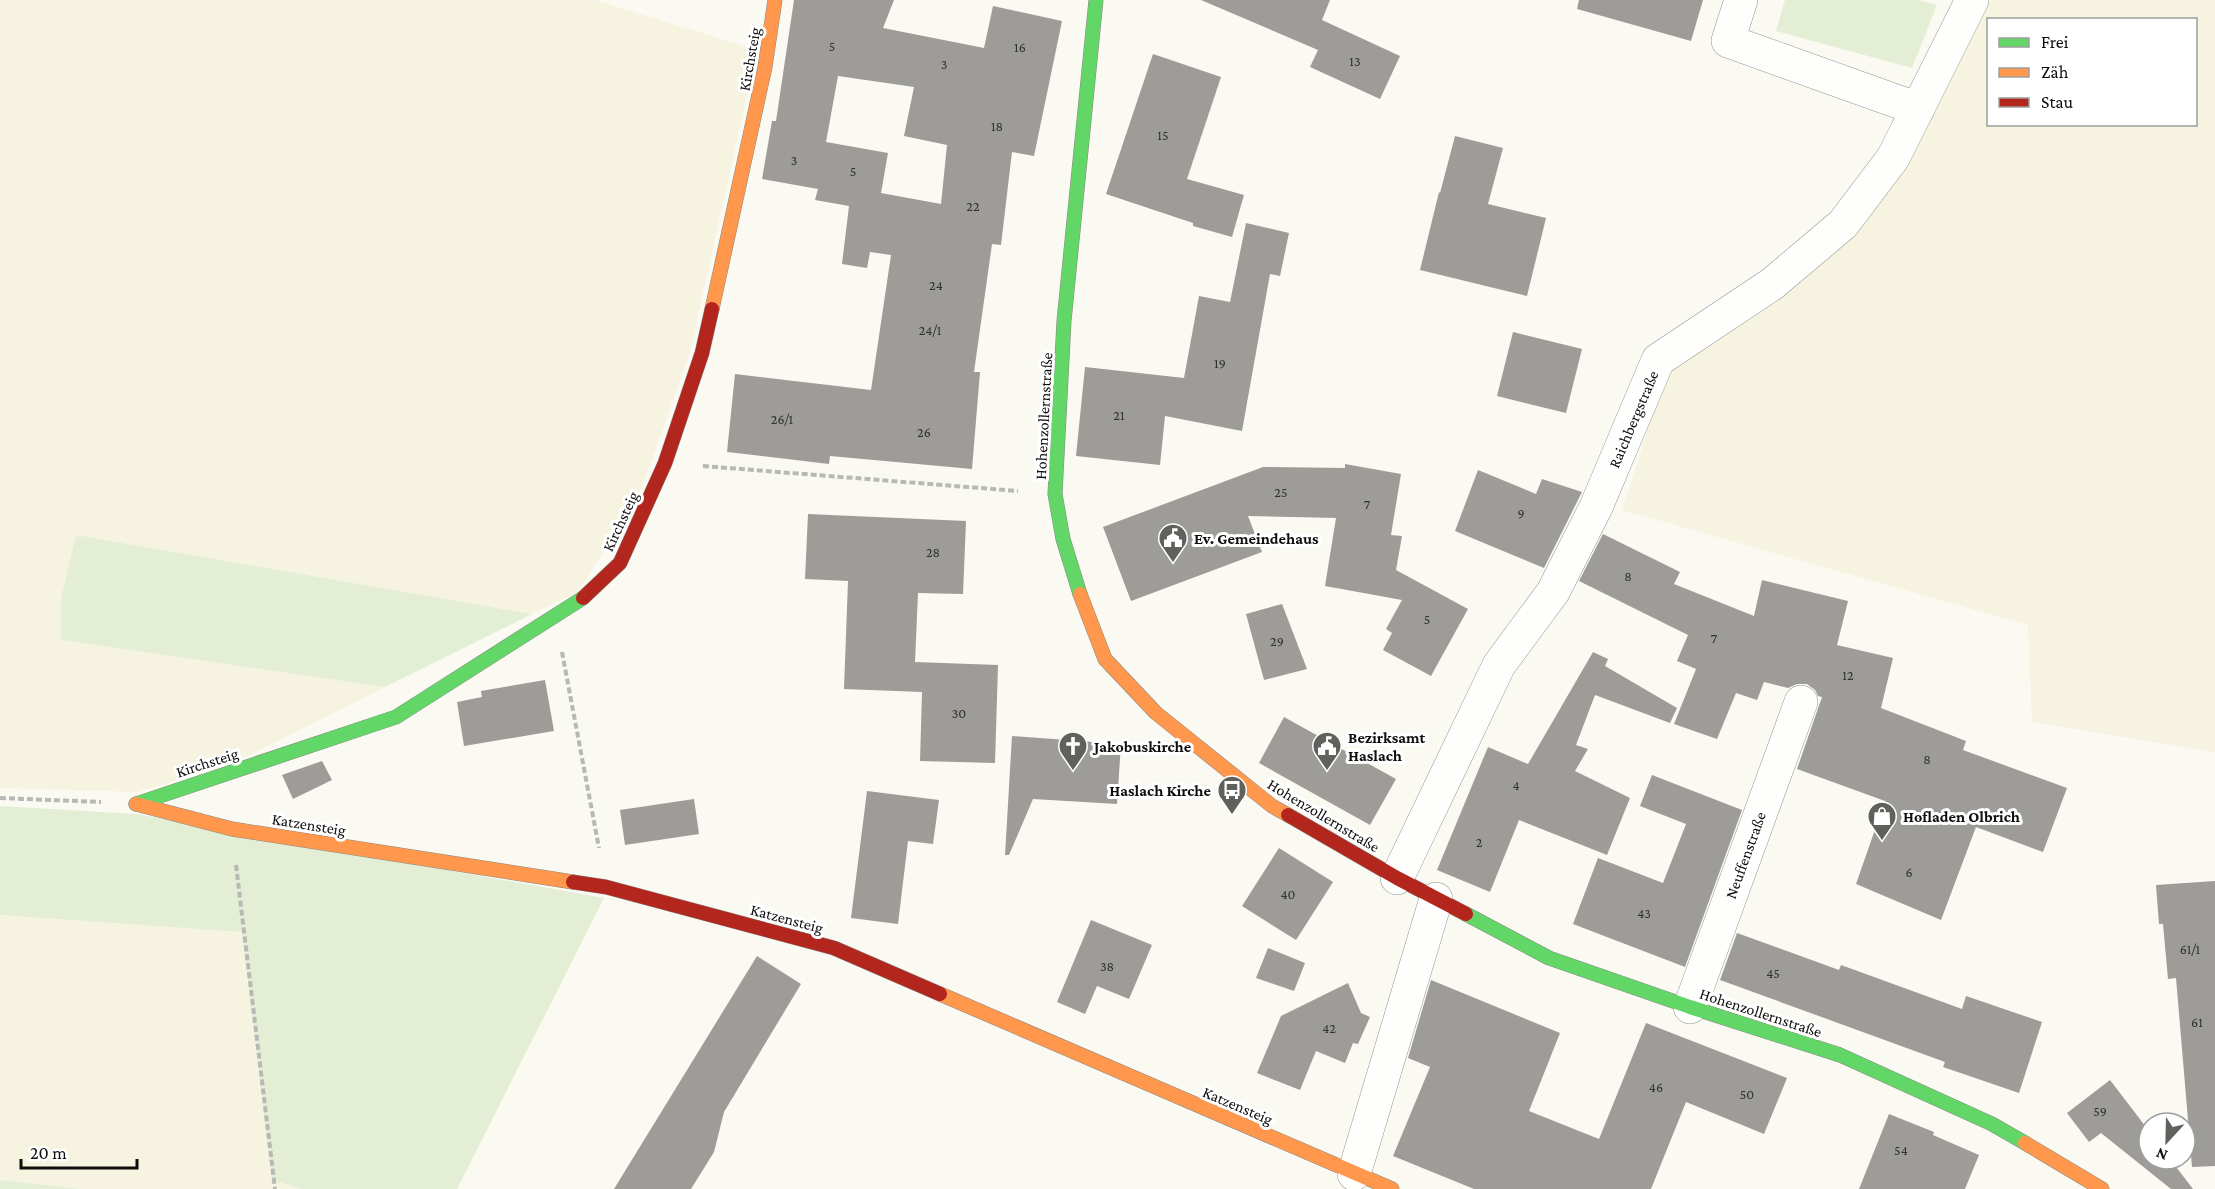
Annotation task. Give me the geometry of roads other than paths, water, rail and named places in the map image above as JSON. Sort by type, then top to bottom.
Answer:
[{"type":"street","name":"Kirchsteig","points":[[136,804],[396,717],[556,616],[582,598],[620,563],[665,463],[702,353],[765,67],[775,0]]},
{"type":"street","name":"Hohenzollernstraße","points":[[1096,0],[1064,321],[1055,494],[1063,539],[1078,588],[1105,659],[1156,713],[1272,806],[1436,899],[1549,958],[1690,1007],[1840,1055],[1992,1124],[2102,1189]]},
{"type":"street","points":[[1741,0],[1728,41],[1918,109]]},
{"type":"street","name":"Raichbergstraße","points":[[1397,878],[1499,665],[1553,592],[1596,507],[1658,360],[1772,284],[1843,224],[1893,158],[1972,0]]},
{"type":"street","name":"Neuffenstraße","points":[[1690,1007],[1801,702]]},
{"type":"street","name":"Katzensteig","points":[[136,804],[232,829],[606,887],[834,948],[1392,1189]]},
{"type":"street","points":[[1354,1174],[1436,899]]},
{"type":"place","name":"Ev. Gemeindehaus","points":[[1173,564]]},
{"type":"place","name":"Jakobuskirche","points":[[1073,772]]},
{"type":"place","name":"Bezirksamt Haslach","points":[[1327,772]]},
{"type":"place","name":"Haslach Kirche","points":[[1232,816]]},
{"type":"place","name":"Hofladen Olbrich","points":[[1882,842]]}]
